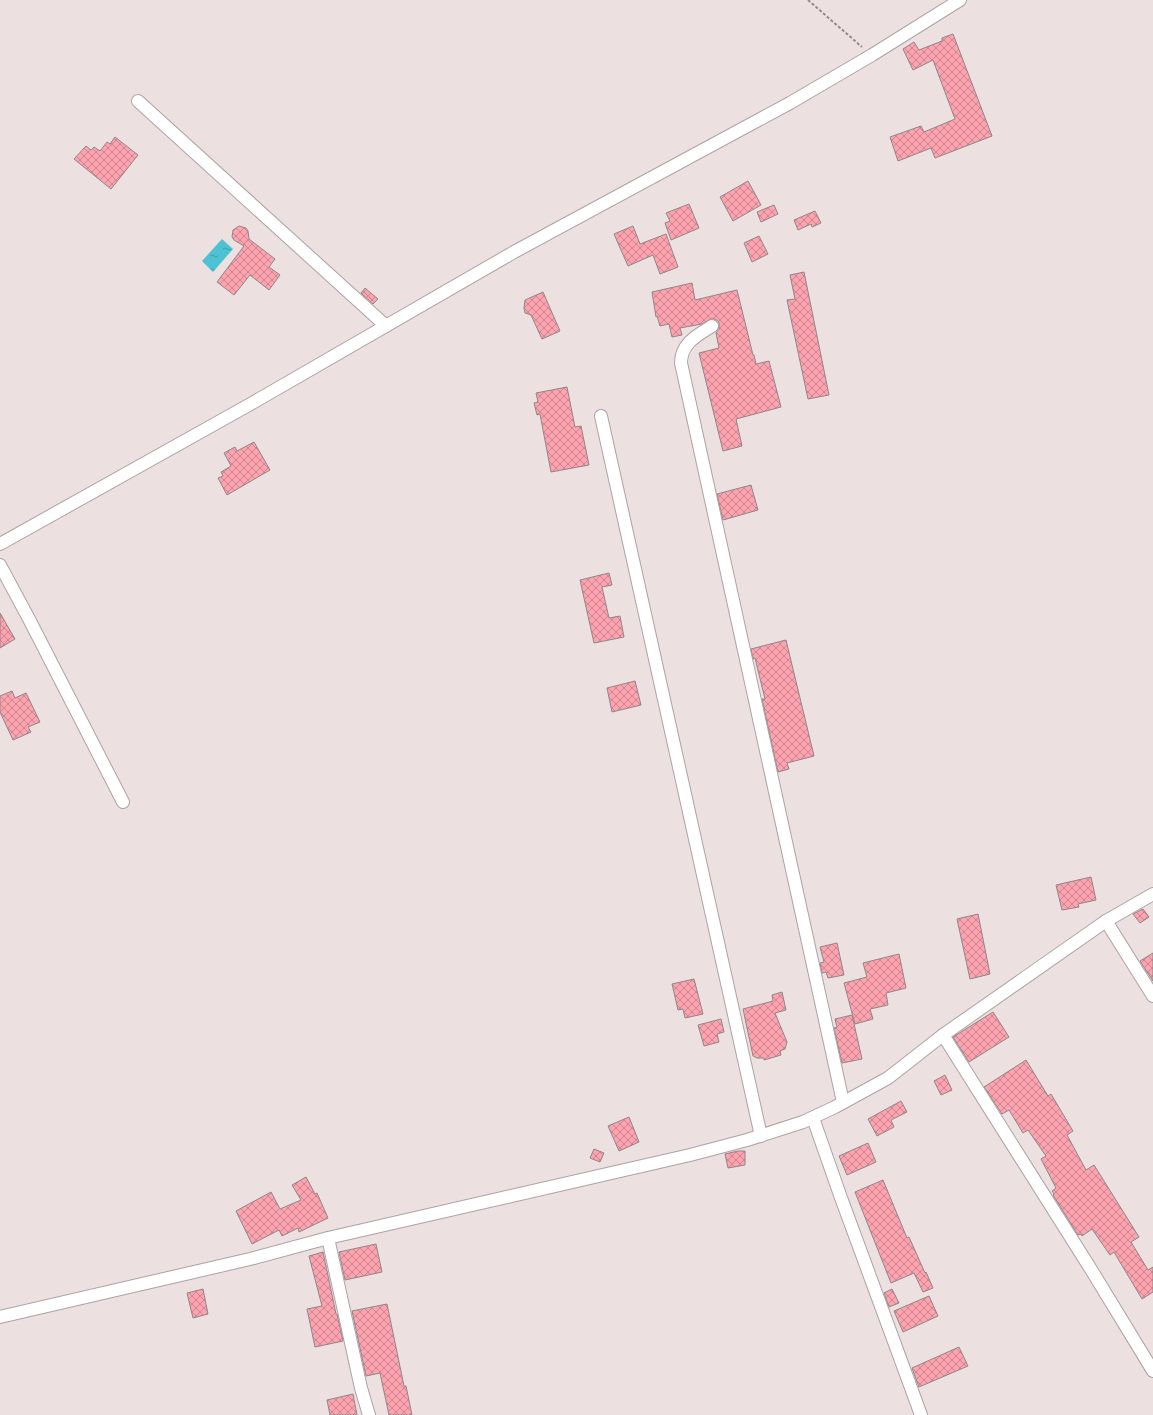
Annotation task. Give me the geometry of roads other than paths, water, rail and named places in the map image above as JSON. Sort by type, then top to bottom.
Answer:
[{"type":"street","points":[[0,544],[247,406],[514,252],[790,103],[872,55],[960,0]]},
{"type":"street","points":[[138,101],[386,326]]},
{"type":"street","points":[[712,326],[690,341],[683,351],[681,363],[843,1102]]},
{"type":"street","points":[[601,416],[761,1136]]},
{"type":"street","points":[[0,565],[123,802]]},
{"type":"street","points":[[0,1318],[250,1259],[328,1238],[683,1156],[761,1136],[814,1118],[888,1078],[943,1035],[1106,921],[1153,894]]},
{"type":"street","points":[[1106,921],[1153,996]]},
{"type":"street","points":[[943,1035],[1092,1270],[1153,1371]]},
{"type":"street","points":[[814,1118],[840,1195],[921,1415]]},
{"type":"street","points":[[328,1238],[361,1388],[369,1415]]},
{"type":"water","points":[[222,239],[233,249],[213,272],[202,261]]}]
